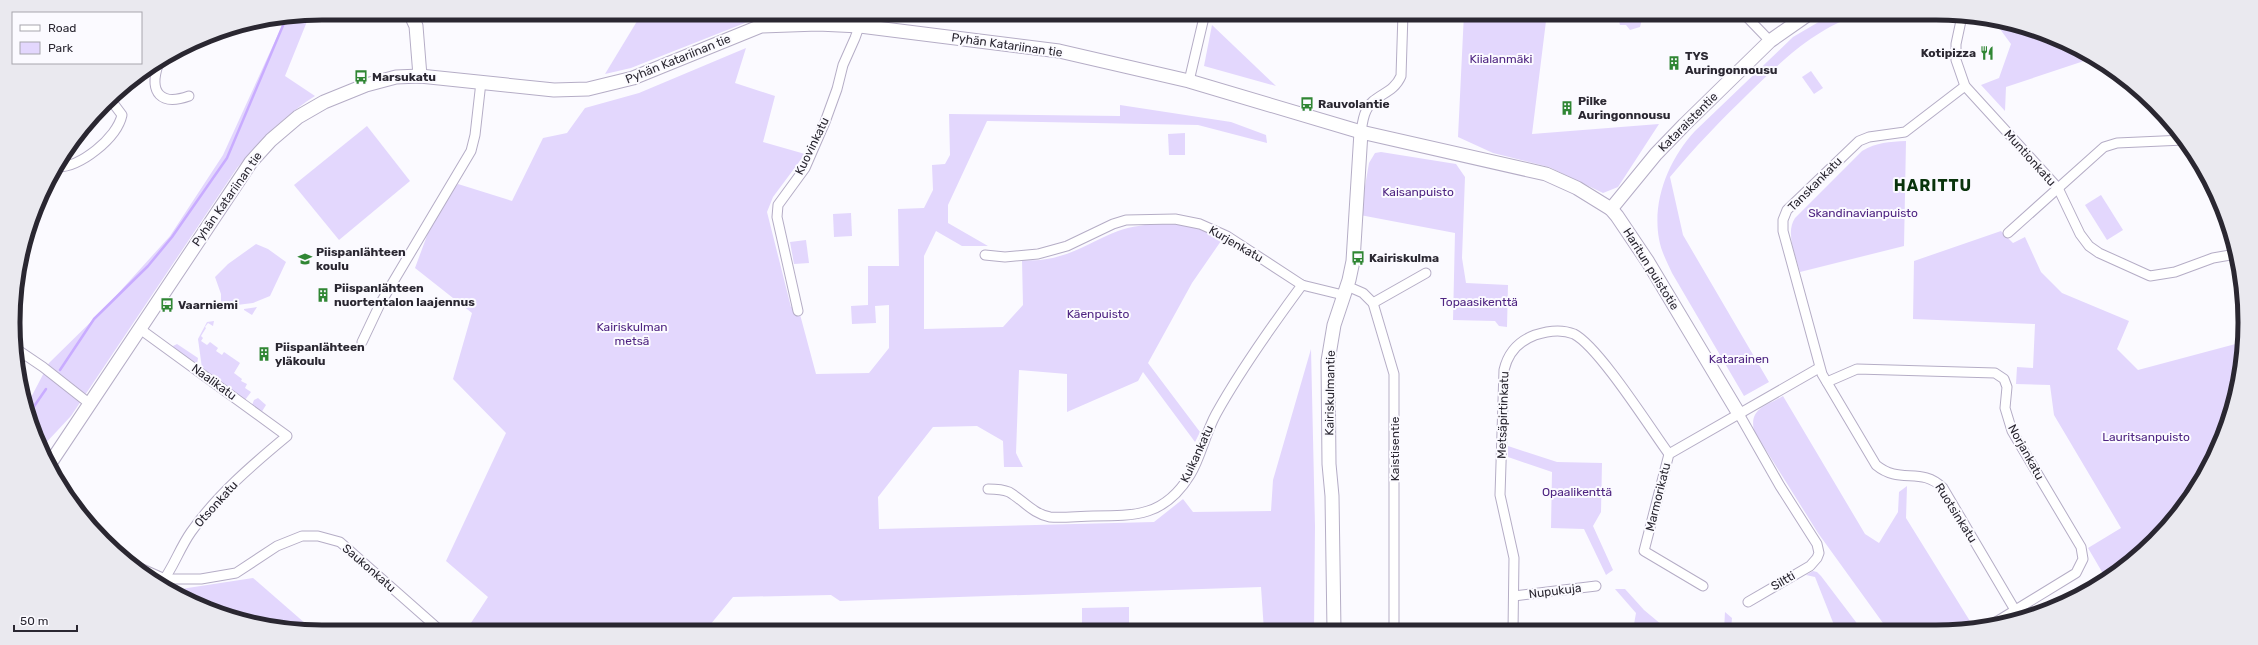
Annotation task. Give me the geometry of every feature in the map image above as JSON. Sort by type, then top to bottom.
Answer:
[{"type":"street","points":[[413,20],[416,26],[420,76]]},
{"type":"street","name":"Kuovinkatu","points":[[798,311],[778,224],[778,205],[805,168],[825,122],[837,89],[843,65],[862,20]]},
{"type":"street","points":[[1189,81],[1203,20]]},
{"type":"street","points":[[1361,132],[1366,111],[1370,105],[1398,85],[1401,76],[1403,20]]},
{"type":"street","points":[[1750,20],[1770,41]]},
{"type":"street","name":"Kataraistentie","points":[[1611,209],[1656,154],[1770,41],[1800,20]]},
{"type":"street","name":"Muntionkatu","points":[[1961,22],[1956,44],[1956,60],[1966,86],[2058,188],[2080,234],[2089,246],[2099,253],[2150,276],[2162,275],[2213,258],[2230,255]]},
{"type":"street","name":"Pyhän Katariinan tie","points":[[53,459],[223,201],[251,162],[271,140],[298,117],[352,89],[396,77],[420,76],[554,90],[588,89],[633,78],[761,26],[818,24],[860,26],[1059,51],[1189,81],[1361,132]]},
{"type":"street","points":[[157,69],[154,82],[155,90],[160,96],[175,100],[189,96]]},
{"type":"street","points":[[362,342],[380,304],[471,151],[475,135],[481,82]]},
{"type":"street","name":"Tanskankatu","points":[[1820,371],[1783,231],[1783,220],[1787,210],[1859,141],[1869,137],[1905,132],[1966,86]]},
{"type":"street","points":[[64,166],[70,165],[89,155],[110,137],[120,124],[122,115],[114,104]]},
{"type":"street","name":"Haritun puistotie","points":[[1361,132],[1546,174],[1577,188],[1611,209],[1648,262],[1739,414],[1780,486],[1815,539],[1818,548],[1817,558]]},
{"type":"street","name":"Kairiskulmantie","points":[[1326,625],[1325,524],[1329,464],[1328,361],[1334,325],[1353,261],[1361,132]]},
{"type":"street","points":[[2008,233],[2097,152],[2110,144],[2177,140]]},
{"type":"street","name":"Kurjenkatu","points":[[985,255],[1005,257],[1038,254],[1067,246],[1113,224],[1126,220],[1175,219],[1200,224],[1227,236],[1302,285],[1345,291]]},
{"type":"street","points":[[1345,291],[1364,292],[1373,302],[1426,273]]},
{"type":"street","name":"Kuikankatu","points":[[988,489],[1002,489],[1030,508],[1050,517],[1127,516],[1152,511],[1166,502],[1176,495],[1191,474],[1215,416],[1244,367],[1302,285]]},
{"type":"street","name":"Kaistisentie","points":[[1373,302],[1395,380],[1394,625]]},
{"type":"street","name":"Naalikatu","points":[[140,329],[287,436]]},
{"type":"street","name":"Metsäpirtinkatu","points":[[1513,625],[1514,558],[1500,495],[1504,370],[1508,357],[1517,346],[1529,337],[1549,331],[1569,332],[1581,338],[1602,361],[1669,454]]},
{"type":"street","points":[[22,353],[43,367],[90,404]]},
{"type":"street","name":"Norjankatu","points":[[1827,382],[1857,369],[1995,373],[2004,379],[2007,387],[2005,408],[2012,431],[2081,547],[2083,559],[2076,573],[2004,617]]},
{"type":"street","points":[[1739,414],[1820,371]]},
{"type":"street","name":"Ruotsinkatu","points":[[1820,371],[1876,465],[1884,473],[1893,476],[1922,476],[1935,480],[1943,488],[2015,610]]},
{"type":"street","name":"Marmorikatu","points":[[1703,586],[1644,551],[1669,454],[1739,414]]},
{"type":"street","name":"Otsonkatu","points":[[164,580],[191,532],[222,495],[254,463],[287,436]]},
{"type":"street","name":"Kairiskulmantie","points":[[1329,464],[1332,496],[1334,625]]},
{"type":"street","name":"Saukonkatu","points":[[167,582],[201,579],[236,572],[277,546],[302,536],[318,536],[340,542],[434,625]]},
{"type":"street","name":"Siltti","points":[[1748,602],[1810,566],[1817,558]]},
{"type":"street","name":"Nupukuja","points":[[1514,596],[1596,586]]},
{"type":"green space","points":[[638,20],[752,20],[631,68],[605,74]]},
{"type":"green space","name":"Kiialanmäki","points":[[1464,20],[1546,20],[1532,134],[1659,124],[1618,187],[1603,193],[1549,167],[1493,153],[1458,137]]},
{"type":"green space","points":[[1642,20],[1640,27],[1630,30],[1626,25],[1620,25],[1619,21]]},
{"type":"green space","name":"Katarainen","points":[[1822,20],[1845,20],[1829,28],[1801,46],[1762,80],[1718,124],[1670,177],[1683,235],[1769,382],[1744,396],[1672,273],[1664,256],[1659,239],[1657,224],[1660,195],[1670,167],[1677,154],[1695,131],[1793,37]]},
{"type":"green space","points":[[307,21],[285,76],[315,96],[293,111],[273,129],[237,168],[71,416],[45,443],[30,400],[49,363],[105,308],[170,236],[223,155],[283,23]]},
{"type":"green space","points":[[1212,25],[1276,86],[1204,66]]},
{"type":"green space","points":[[1998,27],[2033,36],[2069,51],[2086,60],[2006,87],[2005,111],[1981,85],[1999,78],[2011,44]]},
{"type":"green space","name":"Kairiskulman metsä","points":[[746,48],[735,83],[775,96],[763,142],[805,154],[773,197],[767,212],[791,307],[798,307],[816,374],[869,373],[889,348],[889,305],[875,306],[876,323],[852,324],[851,306],[868,305],[868,266],[899,266],[898,209],[924,208],[933,190],[932,165],[945,164],[950,155],[949,114],[1120,116],[1120,105],[1231,122],[1266,135],[1267,143],[1198,125],[987,121],[948,205],[948,223],[988,246],[962,246],[936,231],[924,256],[924,329],[1003,327],[1023,305],[1022,260],[1049,259],[1061,256],[1118,231],[1145,225],[1177,224],[1198,228],[1221,241],[1192,283],[1148,363],[1200,432],[1195,442],[1143,372],[1138,381],[1067,412],[1067,374],[1019,370],[1016,453],[1023,467],[1004,467],[1003,441],[977,426],[933,427],[878,497],[879,529],[1154,522],[1183,499],[1193,512],[1271,511],[1273,480],[1311,349],[1315,526],[1314,625],[1264,625],[1261,587],[840,601],[831,595],[733,597],[710,625],[470,625],[488,597],[446,561],[506,433],[453,379],[472,313],[415,268],[438,206],[458,184],[512,201],[543,138],[567,133],[585,108],[639,93]]},
{"type":"green space","points":[[1811,71],[1823,88],[1814,94],[1802,77]]},
{"type":"green space","points":[[367,126],[410,181],[339,240],[294,185]]},
{"type":"green space","points":[[1185,133],[1185,155],[1169,155],[1168,134]]},
{"type":"green space","name":"Skandinavianpuisto","points":[[1906,141],[1904,246],[1800,272],[1791,237],[1792,224],[1795,218],[1862,151],[1878,144]]},
{"type":"green space","name":"Kaisanpuisto","points":[[1381,152],[1456,164],[1465,177],[1462,258],[1466,283],[1508,285],[1507,327],[1499,326],[1495,321],[1453,320],[1455,233],[1360,215],[1369,163],[1375,153]]},
{"type":"green space","points":[[2101,195],[2123,230],[2107,240],[2085,205]]},
{"type":"green space","points":[[851,213],[852,236],[834,237],[833,214]]},
{"type":"green space","name":"Lauritsanpuisto","points":[[2001,231],[2013,243],[2025,237],[2041,272],[2062,293],[2129,321],[2117,349],[2138,370],[2237,344],[2228,401],[2215,438],[2197,474],[2187,491],[2163,522],[2135,550],[2104,574],[2088,548],[2121,528],[2054,415],[2050,385],[2016,384],[2017,367],[2033,368],[2035,324],[1913,319],[1914,261]]},
{"type":"green space","points":[[806,240],[809,263],[794,264],[790,242]]},
{"type":"green space","points":[[256,244],[268,249],[286,262],[270,296],[253,303],[221,307],[221,294],[215,277],[228,264]]},
{"type":"green space","points":[[257,307],[252,315],[244,310],[244,309]]},
{"type":"green space","points":[[214,321],[213,326],[208,323],[205,327],[206,328],[201,336],[203,338],[201,341],[207,345],[210,342],[218,348],[216,351],[222,355],[224,352],[240,363],[234,373],[242,379],[241,381],[247,384],[245,388],[251,392],[245,400],[202,368],[198,339],[207,322]]},
{"type":"green space","points":[[177,344],[198,358],[197,364],[174,349],[173,346]]},
{"type":"green space","points":[[1783,396],[1865,534],[1879,543],[1898,512],[1899,492],[1907,486],[1906,518],[1971,622],[1936,625],[1884,625],[1818,533],[1754,431],[1753,423],[1756,412],[1765,405]]},
{"type":"green space","points":[[258,398],[266,405],[261,413],[252,405],[254,400]]},
{"type":"green space","name":"Opaalikenttä","points":[[1508,446],[1557,462],[1602,463],[1601,512],[1593,526],[1613,570],[1606,575],[1584,529],[1551,528],[1552,472],[1508,457]]},
{"type":"green space","points":[[1813,571],[1817,572],[1858,625],[1834,625],[1815,577],[1806,575]]},
{"type":"green space","points":[[253,578],[306,624],[283,622],[244,615],[207,602],[180,589]]},
{"type":"green space","points":[[1615,589],[1625,589],[1644,610],[1662,625],[1634,625],[1636,613]]},
{"type":"green space","points":[[1129,607],[1129,625],[1082,625],[1082,608]]},
{"type":"green space","points":[[1725,612],[1732,618],[1731,625],[1724,625]]},
{"type":"waterway","points":[[60,370],[94,319],[148,266],[172,237],[227,158],[284,23]]},
{"type":"waterway","points":[[32,409],[46,389]]},
{"type":"place","name":"Kotipizza","points":[[1987,53]]},
{"type":"place","name":"TYS Auringonnousu","points":[[1674,63]]},
{"type":"place","name":"Marsukatu","points":[[361,77]]},
{"type":"place","name":"Rauvolantie","points":[[1307,104]]},
{"type":"place","name":"Pilke Auringonnousu","points":[[1567,108]]},
{"type":"place","name":"Kairiskulma","points":[[1358,258]]},
{"type":"place","name":"Piispanlähteen koulu","points":[[305,259]]},
{"type":"place","name":"Piispanlähteen nuortentalon laajennus","points":[[323,295]]},
{"type":"place","name":"Vaarniemi","points":[[167,305]]},
{"type":"place","name":"Piispanlähteen yläkoulu","points":[[264,354]]},
{"type":"district","name":"HARITTU","points":[[1933,185]]},
{"type":"park label","name":"Topaasikenttä","points":[[1479,302]]},
{"type":"park label","name":"Käenpuisto","points":[[1098,314]]}]
